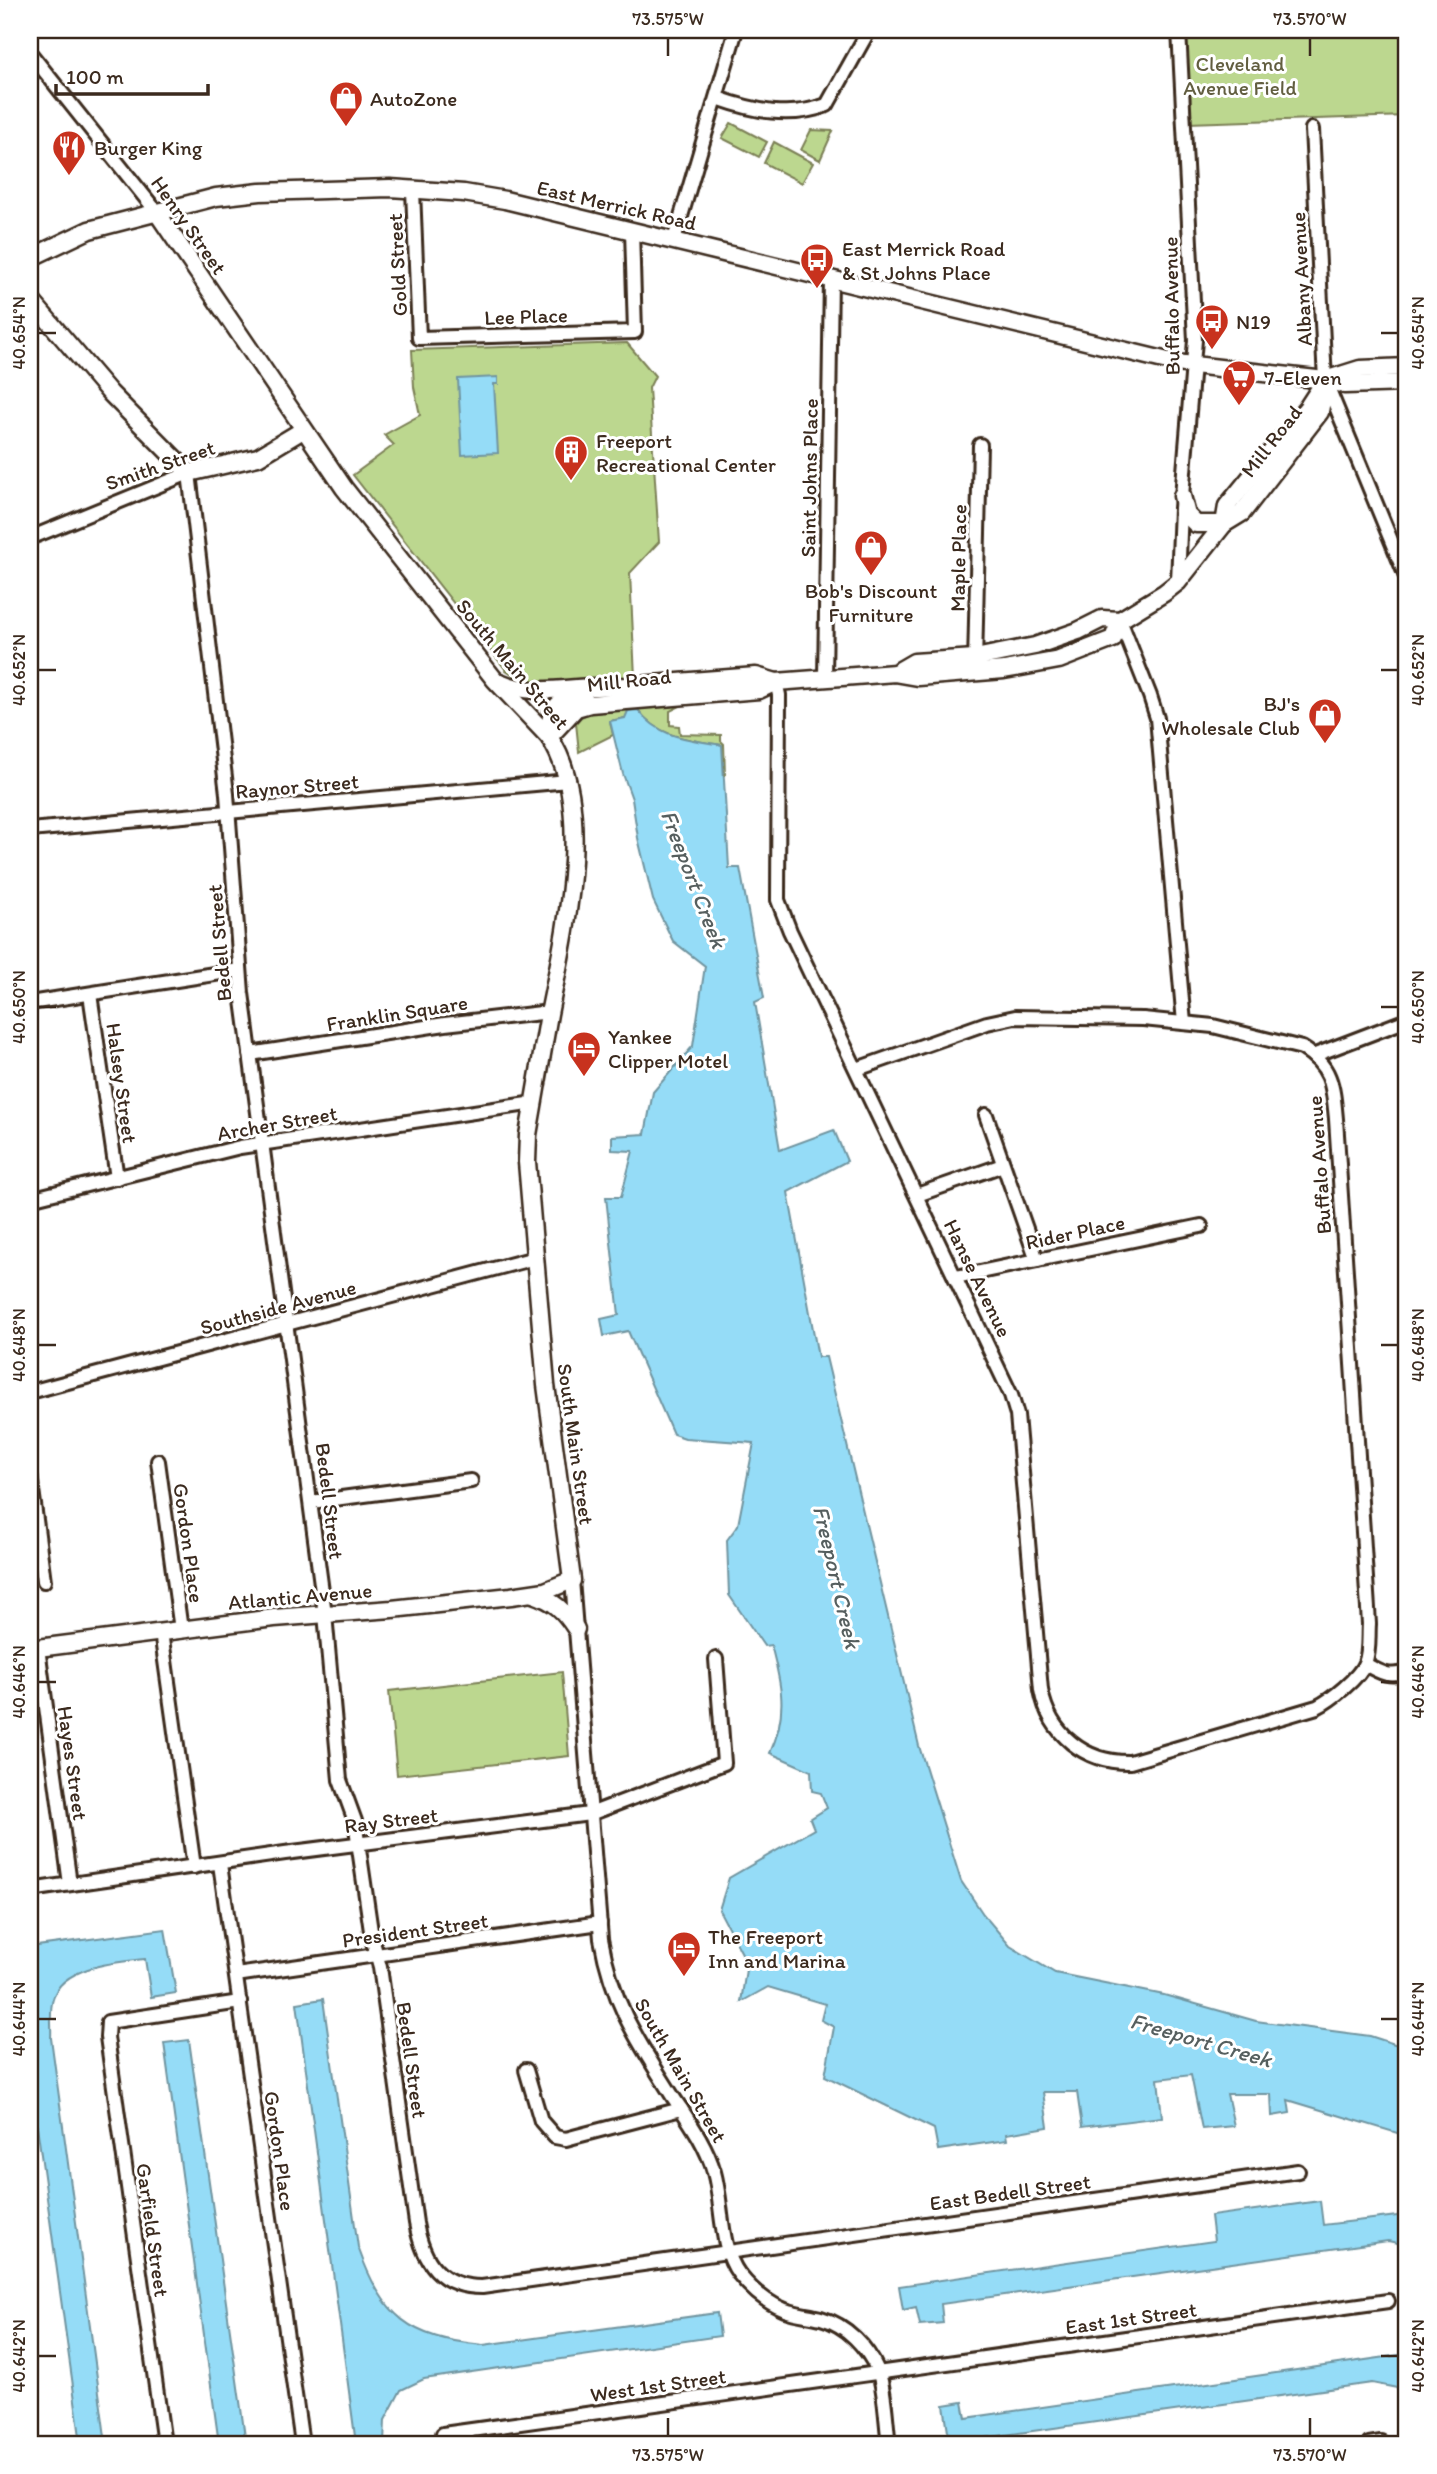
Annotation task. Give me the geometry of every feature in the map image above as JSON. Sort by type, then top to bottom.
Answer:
[{"type":"main road","name":"East Merrick Road","points":[[30,258],[89,230],[216,197],[260,192],[355,188],[464,193],[632,230],[1192,366],[1325,380],[1345,385],[1407,383]]},
{"type":"main road","name":"Henry Street","points":[[156,211],[303,430]]},
{"type":"main road","points":[[30,299],[110,393],[189,473]]},
{"type":"main road","points":[[1325,380],[1360,369],[1407,367]]},
{"type":"main road","name":"Mill Road","points":[[549,737],[576,708],[590,704],[759,690],[776,682],[895,673],[914,662],[975,665],[1035,646],[1102,619],[1120,620],[1178,582],[1224,524],[1227,506],[1307,408],[1325,380]]},
{"type":"main road","name":"Smith Street","points":[[189,473],[258,457],[303,430]]},
{"type":"main road","name":"South Main Street","points":[[303,430],[367,518],[495,680],[549,737],[556,747],[568,781],[572,819],[570,897],[528,1135],[527,1162],[546,1385],[572,1580]]},
{"type":"main road","points":[[1182,496],[1187,515],[1196,524],[1224,524]]},
{"type":"main road","name":"Mill Road","points":[[495,680],[531,692],[756,676],[776,682]]},
{"type":"main road","name":"Mill Road","points":[[549,737],[549,718],[558,704],[567,698],[613,687]]},
{"type":"main road","name":"Atlantic Avenue","points":[[34,1648],[530,1593],[545,1591],[572,1580]]},
{"type":"main road","points":[[530,1593],[561,1607],[576,1629]]},
{"type":"street","points":[[674,240],[736,30]]},
{"type":"street","points":[[716,98],[747,108],[785,114],[810,112],[827,105],[869,30]]},
{"type":"street","name":"Buffalo Avenue","points":[[1178,582],[1195,340],[1179,30]]},
{"type":"street","name":"Henry Street","points":[[30,53],[156,211]]},
{"type":"street","name":"Albany Avenue","points":[[1311,129],[1325,380],[1407,579]]},
{"type":"street","name":"Gold Street","points":[[413,190],[419,338]]},
{"type":"street","name":"Lee Place","points":[[419,338],[635,332],[632,230]]},
{"type":"street","name":"Saint Johns Place","points":[[825,678],[831,278]]},
{"type":"street","name":"Maple Place","points":[[975,665],[980,445]]},
{"type":"street","name":"Smith Street","points":[[30,538],[189,473]]},
{"type":"street","name":"Bedell Street","points":[[189,473],[228,812],[240,970],[325,1614],[340,1780],[355,1821],[362,1858],[415,2223],[423,2251],[437,2271],[457,2283],[482,2287],[728,2252]]},
{"type":"street","points":[[1120,620],[1157,718],[1184,1023]]},
{"type":"street","name":"Hanse Avenue","points":[[776,682],[779,695],[778,901],[1002,1372],[1017,1415],[1041,1690],[1047,1714],[1069,1741],[1087,1754],[1119,1762],[1150,1757],[1317,1707],[1341,1691],[1365,1664]]},
{"type":"street","name":"Raynor Street","points":[[30,830],[568,781]]},
{"type":"street","points":[[36,1002],[240,970]]},
{"type":"street","name":"Halsey Street","points":[[90,993],[117,1178]]},
{"type":"street","name":"Franklin Square","points":[[250,1054],[445,1024],[550,1012]]},
{"type":"street","points":[[857,1069],[987,1023],[1015,1017],[1143,1019],[1213,1026],[1289,1044],[1315,1055],[1407,1020]]},
{"type":"street","name":"Buffalo Avenue","points":[[1315,1055],[1328,1073],[1333,1086],[1336,1119],[1368,1625],[1365,1664]]},
{"type":"street","name":"Archer Street","points":[[30,1199],[240,1147],[534,1103]]},
{"type":"street","points":[[986,1115],[1037,1260]]},
{"type":"street","points":[[917,1195],[1003,1165]]},
{"type":"street","name":"Rider Place","points":[[956,1277],[1201,1226]]},
{"type":"street","name":"Southside Avenue","points":[[30,1392],[535,1258]]},
{"type":"street","name":"Gordon Place","points":[[158,1461],[181,1630]]},
{"type":"street","points":[[30,1474],[44,1581]]},
{"type":"street","points":[[311,1502],[471,1481]]},
{"type":"street","name":"South Main Street","points":[[572,1580],[600,1923],[606,1965],[622,2013],[698,2135],[713,2168],[728,2252],[738,2273],[756,2292],[785,2310],[822,2318],[844,2328],[863,2345],[879,2373],[889,2444]]},
{"type":"street","points":[[161,1632],[194,1867]]},
{"type":"street","name":"Hayes Street","points":[[34,1648],[70,1884]]},
{"type":"street","name":"Ray Street","points":[[30,1890],[590,1814],[724,1763],[716,1659]]},
{"type":"street","points":[[1365,1664],[1385,1675],[1395,1676],[1407,1672]]},
{"type":"street","name":"Gordon Place","points":[[220,1864],[302,2444]]},
{"type":"street","name":"President Street","points":[[236,1975],[600,1923]]},
{"type":"street","name":"Garfield Street","points":[[164,2444],[107,2037],[108,2022],[240,2002]]},
{"type":"street","points":[[526,2070],[541,2121],[555,2137],[577,2136],[681,2109]]},
{"type":"street","name":"East Bedell Street","points":[[728,2252],[1298,2171]]},
{"type":"street","name":"East 1st Street","points":[[879,2373],[1388,2301]]},
{"type":"street","name":"West 1st Street","points":[[443,2434],[879,2373]]},
{"type":"green space","name":"Cleveland Avenue Field","points":[[1183,30],[1407,30],[1407,116],[1188,123]]},
{"type":"green space","points":[[731,123],[767,142],[759,157],[722,138]]},
{"type":"green space","points":[[811,130],[833,131],[820,160],[801,150]]},
{"type":"green space","points":[[774,142],[813,163],[802,183],[764,163]]},
{"type":"green space","points":[[627,343],[655,376],[649,388],[659,542],[630,573],[635,677],[529,685],[506,670],[353,475],[394,445],[384,435],[420,415],[414,387],[412,350]]},
{"type":"green space","points":[[682,705],[670,711],[670,725],[679,726],[680,734],[721,735],[725,775],[721,745],[686,739],[666,732],[647,720],[638,710],[625,718],[610,721],[613,735],[579,752],[576,723],[581,717],[590,713]]},
{"type":"green space","points":[[562,1672],[569,1756],[397,1775],[389,1691]]},
{"type":"water","points":[[498,377],[498,384],[494,384],[498,453],[462,455],[458,379]]},
{"type":"water","name":"Freeport Creek","points":[[638,710],[647,720],[666,732],[722,745],[729,868],[740,868],[764,998],[755,1002],[780,1150],[834,1130],[847,1161],[788,1192],[818,1357],[826,1357],[919,1746],[961,1881],[983,1914],[1010,1946],[1055,1973],[1164,1995],[1256,2021],[1370,2036],[1407,2048],[1407,2136],[1288,2100],[1290,2113],[1272,2116],[1271,2094],[1227,2094],[1234,2126],[1202,2129],[1191,2075],[1158,2079],[1162,2117],[1082,2127],[1077,2092],[1043,2092],[1048,2127],[1006,2134],[1007,2140],[938,2150],[934,2129],[825,2076],[834,2027],[821,2020],[825,2004],[768,1987],[741,2002],[747,1963],[719,1910],[729,1878],[814,1829],[810,1819],[827,1808],[821,1793],[812,1791],[811,1771],[770,1753],[776,1739],[781,1712],[775,1660],[771,1645],[764,1646],[729,1595],[727,1540],[738,1525],[754,1443],[685,1438],[673,1434],[628,1331],[604,1336],[601,1319],[619,1315],[606,1197],[621,1197],[633,1151],[612,1150],[612,1136],[645,1134],[653,1092],[693,1046],[705,966],[673,941],[653,900],[632,799],[610,721],[625,718],[628,711]]},
{"type":"water","points":[[165,1929],[176,1993],[151,1997],[145,1959],[106,1964],[79,1973],[58,1988],[52,2003],[51,2038],[106,2444],[81,2444],[30,2075],[30,1947]]},
{"type":"water","points":[[323,1999],[358,2247],[378,2291],[402,2320],[436,2337],[483,2345],[717,2313],[720,2336],[424,2379],[401,2390],[385,2420],[384,2444],[356,2444],[297,2003]]},
{"type":"water","points":[[189,2040],[246,2444],[219,2444],[164,2043]]},
{"type":"water","points":[[1320,2201],[1323,2225],[1397,2216],[1407,2209],[1407,2245],[1388,2241],[941,2304],[943,2323],[920,2325],[916,2307],[903,2310],[899,2286],[1214,2241],[1211,2216]]},
{"type":"water","points":[[1407,2354],[1407,2390],[1372,2383],[969,2440],[969,2444],[950,2444],[944,2405],[963,2402],[966,2418]]},
{"type":"place","name":"AutoZone","points":[[346,128]]},
{"type":"place","name":"Burger King","points":[[69,177]]},
{"type":"place","name":"East Merrick Road & St Johns Place","points":[[817,290]]},
{"type":"place","name":"N19","points":[[1212,351]]},
{"type":"place","name":"7-Eleven","points":[[1239,407]]},
{"type":"place","name":"Freeport Recreational Center","points":[[571,482]]},
{"type":"place","name":"Bob's Discount Furniture","points":[[871,577]]},
{"type":"place","name":"BJ's Wholesale Club","points":[[1325,745]]},
{"type":"place","name":"Yankee Clipper Motel","points":[[584,1078]]},
{"type":"place","name":"The Freeport Inn and Marina","points":[[684,1978]]}]
